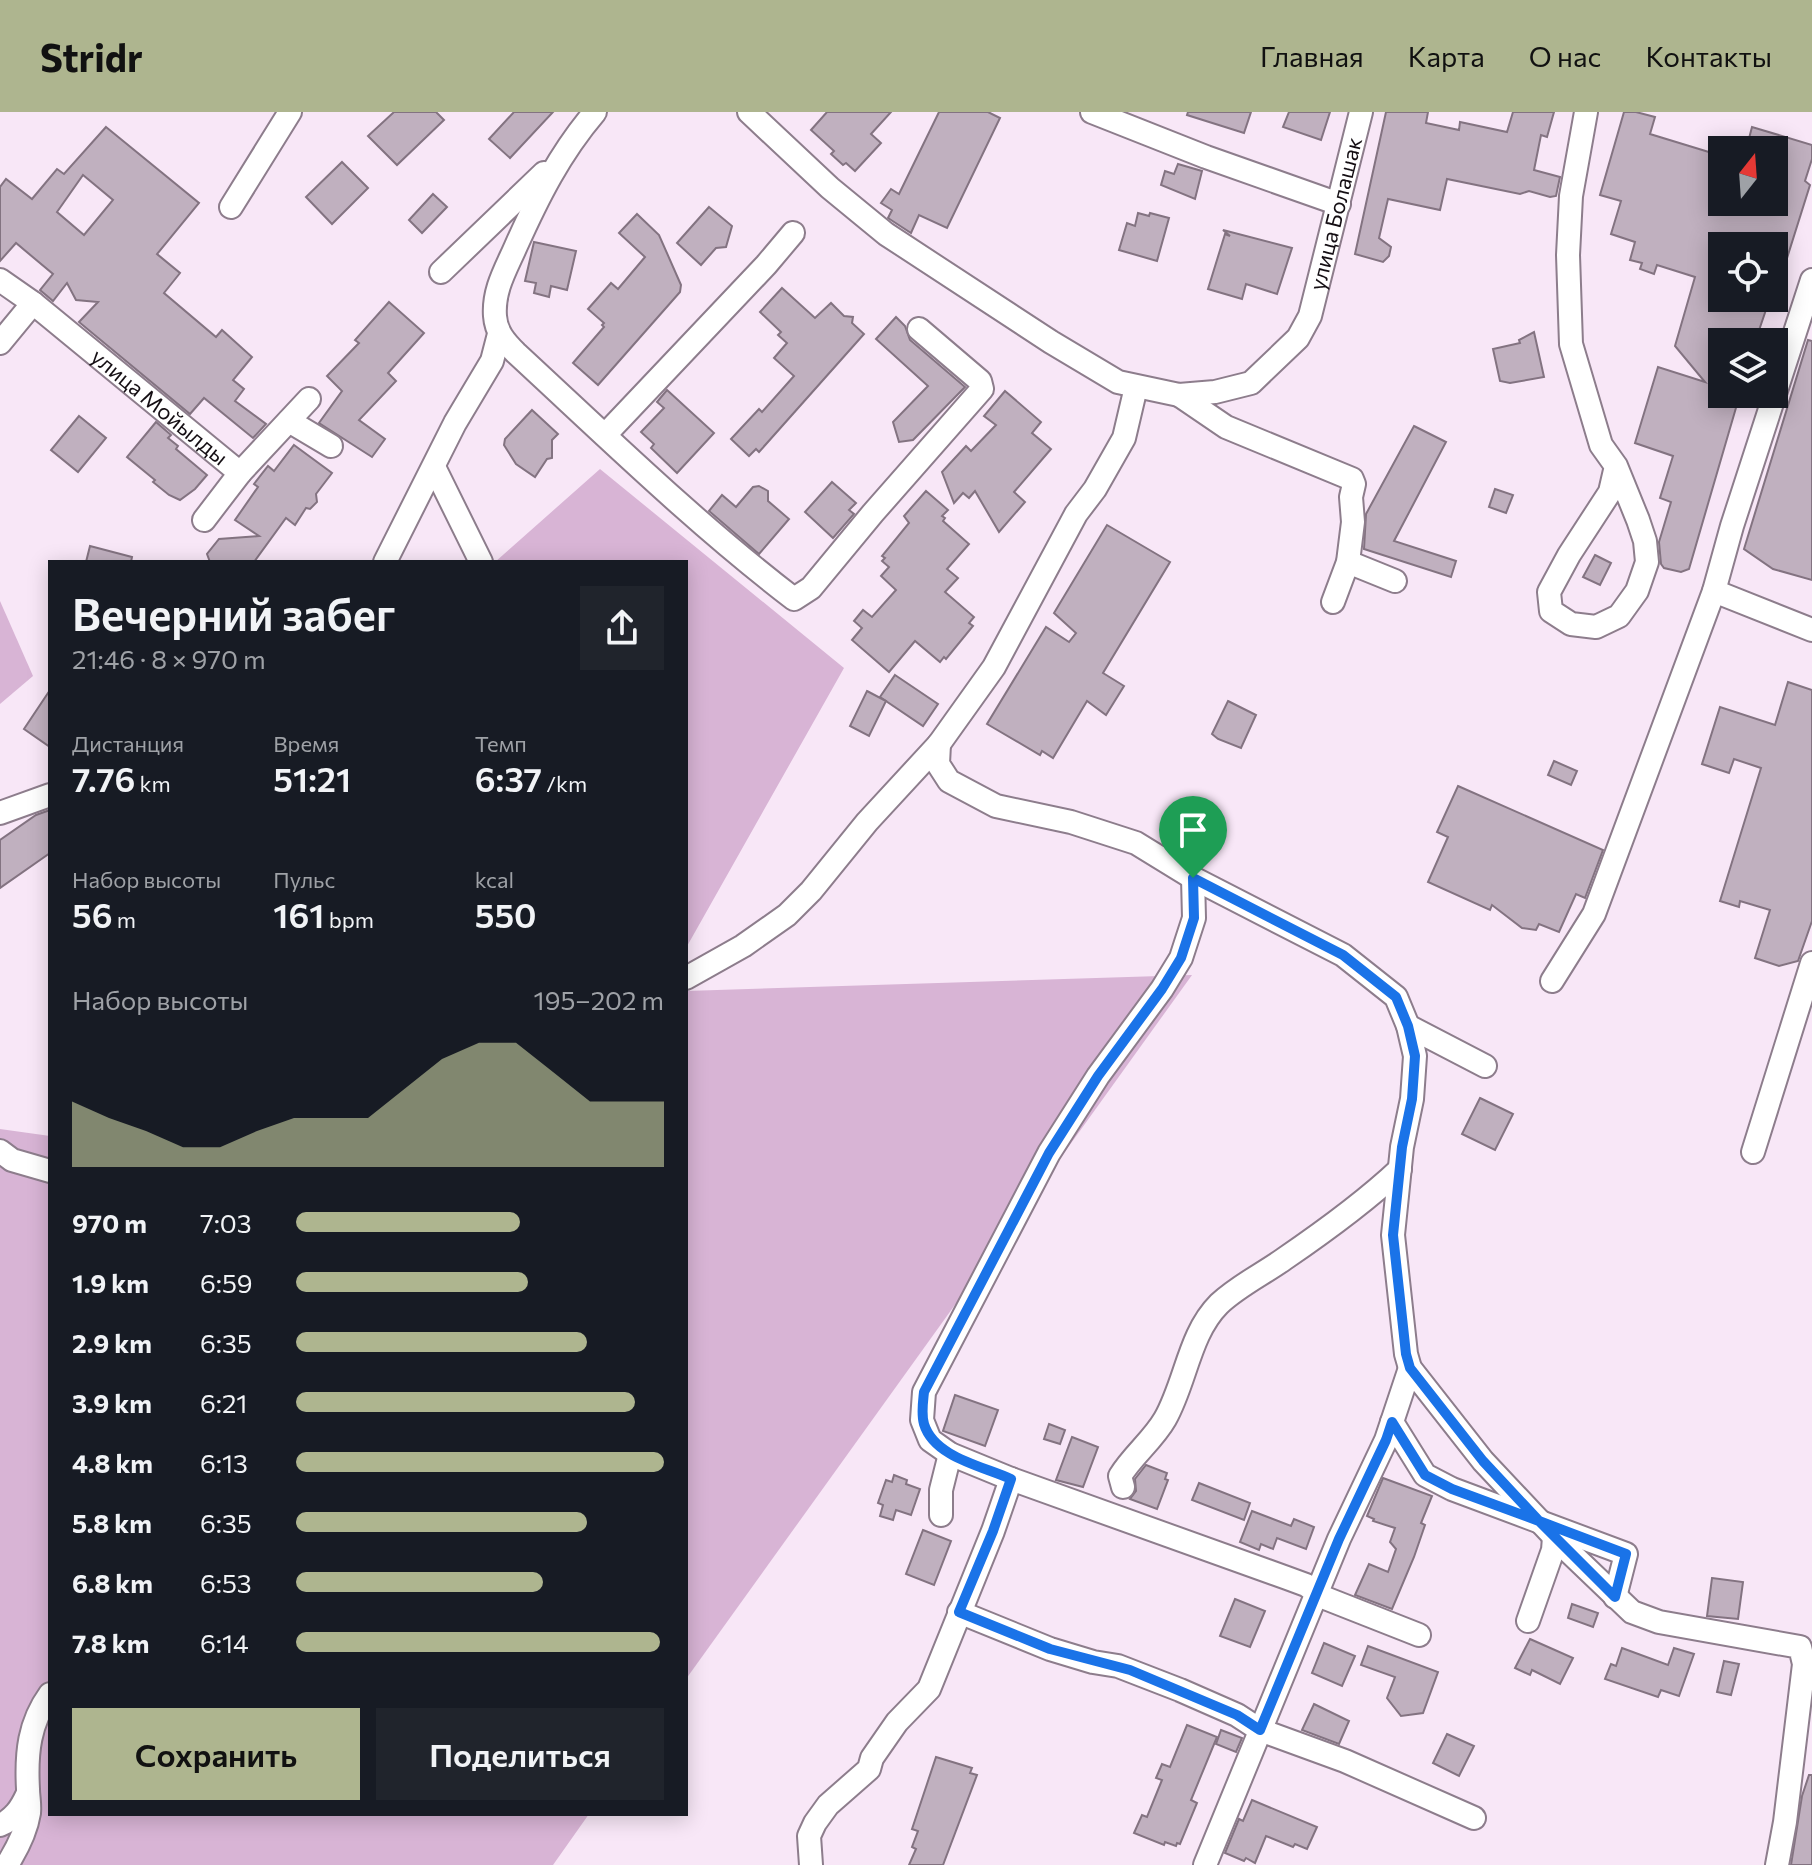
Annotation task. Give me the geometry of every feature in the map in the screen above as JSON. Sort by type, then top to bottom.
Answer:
[{"type":"street","points":[[231,207],[290,112]]},
{"type":"street","points":[[441,272],[559,158],[595,112]]},
{"type":"street","points":[[749,112],[830,188],[886,234],[1051,342],[1118,382],[1179,395],[1226,427],[1352,479],[1353,522],[1348,562],[1333,602]]},
{"type":"street","points":[[1092,112],[1339,204]]},
{"type":"street","name":"улица Болашак","points":[[1179,395],[1215,392],[1251,383],[1298,338],[1310,316],[1361,112]]},
{"type":"street","points":[[1586,112],[1571,196],[1568,255],[1571,344],[1601,445],[1616,466],[1638,520],[1645,541],[1647,562],[1637,591],[1619,616],[1596,627],[1571,624],[1551,611],[1549,592],[1610,492],[1616,466]]},
{"type":"street","points":[[559,158],[538,195],[497,290],[495,318],[499,334],[516,353],[748,564],[794,599],[811,588],[982,389],[980,381],[919,329]]},
{"type":"street","points":[[605,435],[793,233]]},
{"type":"street","name":"улица Мойылды","points":[[0,280],[33,303],[240,473],[309,399]]},
{"type":"street","points":[[1552,981],[1594,914],[1714,591],[1812,280]]},
{"type":"street","points":[[0,343],[33,303]]},
{"type":"street","points":[[386,560],[455,423],[492,361],[499,334]]},
{"type":"street","points":[[688,977],[743,946],[787,915],[939,744],[994,667],[1076,514],[1095,489],[1124,438],[1136,387]]},
{"type":"street","points":[[289,421],[331,446]]},
{"type":"street","points":[[434,467],[480,560]]},
{"type":"street","points":[[204,520],[240,473]]},
{"type":"street","points":[[1348,562],[1395,581]]},
{"type":"street","points":[[1714,591],[1812,630]]},
{"type":"street","points":[[939,744],[938,764],[949,781],[996,806],[1071,822],[1136,843],[1193,878],[1343,955],[1396,997],[1408,1026],[1415,1056],[1393,1235],[1410,1368],[1483,1461],[1632,1612],[1659,1622],[1806,1646],[1804,1664],[1807,1681],[1777,1865]]},
{"type":"street","points":[[0,813],[48,796]]},
{"type":"street","points":[[1193,878],[1194,918],[1181,958],[1098,1076],[1049,1153],[924,1392],[922,1420],[930,1440],[950,1454],[1287,1578],[1419,1635]]},
{"type":"street","points":[[1753,1152],[1812,963]]},
{"type":"street","points":[[1408,1026],[1485,1066]]},
{"type":"street","points":[[0,1151],[12,1160],[48,1170]]},
{"type":"street","points":[[1123,1487],[1120,1476],[1164,1422],[1176,1398],[1205,1320],[1245,1284],[1355,1210],[1400,1169]]},
{"type":"street","points":[[1205,1865],[1317,1593],[1392,1422],[1410,1368]]},
{"type":"street","points":[[1392,1422],[1425,1475],[1547,1529],[1626,1554],[1615,1597]]},
{"type":"street","points":[[941,1515],[941,1490],[950,1454]]},
{"type":"street","points":[[811,1865],[809,1836],[815,1823],[828,1805],[869,1769],[872,1758],[897,1722],[929,1689],[1011,1479]]},
{"type":"street","points":[[1528,1621],[1553,1550],[1547,1529]]},
{"type":"street","points":[[959,1612],[1050,1649],[1143,1675],[1237,1715],[1260,1730],[1345,1761],[1474,1818]]},
{"type":"street","points":[[7,1865],[22,1837],[28,1815],[30,1734],[37,1712],[48,1697]]},
{"type":"street","points":[[0,1825],[9,1821],[28,1794]]},
{"type":"shaded area","points":[[600,469],[844,668],[688,944],[688,560],[497,560]]},
{"type":"shaded area","points":[[0,601],[33,676],[0,704]]},
{"type":"shaded area","points":[[1192,975],[688,1676],[688,991]]},
{"type":"shaded area","points":[[0,1129],[48,1136],[48,1816],[588,1816],[553,1865],[0,1865]]},
{"type":"building","points":[[394,112],[436,112],[444,120],[397,165],[368,136]]},
{"type":"building","points":[[514,112],[553,112],[510,158],[489,139]]},
{"type":"building","points":[[827,112],[891,112],[871,134],[881,143],[855,171],[831,154],[834,151],[811,130]]},
{"type":"building","points":[[939,112],[988,112],[1000,118],[947,228],[919,215],[911,233],[888,218],[892,210],[881,203],[891,189],[899,194]]},
{"type":"building","points":[[1188,112],[1251,112],[1244,133],[1187,115]]},
{"type":"building","points":[[1289,112],[1330,112],[1321,140],[1283,127]]},
{"type":"building","points":[[1386,112],[1428,112],[1426,123],[1459,130],[1460,122],[1507,132],[1513,112],[1554,112],[1547,137],[1541,135],[1534,170],[1560,177],[1556,196],[1529,191],[1520,194],[1447,179],[1440,210],[1388,199],[1379,238],[1391,247],[1389,256],[1383,262],[1355,254]]},
{"type":"building","points":[[1624,112],[1655,117],[1650,134],[1708,152],[1708,216],[1788,216],[1788,138],[1812,145],[1812,159],[1805,181],[1810,185],[1788,255],[1788,232],[1708,232],[1708,312],[1765,312],[1760,328],[1708,328],[1708,408],[1736,408],[1689,569],[1681,572],[1664,568],[1661,564],[1659,542],[1671,502],[1660,498],[1673,456],[1635,443],[1658,367],[1705,382],[1675,346],[1695,277],[1657,265],[1654,274],[1640,269],[1642,263],[1630,260],[1635,242],[1611,234],[1621,201],[1600,195]]},
{"type":"building","points":[[106,127],[199,203],[157,254],[180,273],[164,293],[216,337],[222,330],[252,357],[233,380],[244,389],[235,401],[266,424],[253,438],[204,398],[190,414],[79,322],[98,302],[76,300],[67,283],[53,301],[40,290],[53,274],[16,243],[0,261],[0,187],[6,179],[32,199],[57,169],[64,174]],"holes":[[[83,175],[113,200],[84,235],[57,212]]]},
{"type":"building","points":[[1752,127],[1782,136],[1750,136]]},
{"type":"building","points":[[342,162],[368,188],[332,224],[306,197]]},
{"type":"building","points":[[1178,164],[1202,171],[1195,199],[1161,185],[1165,171],[1174,174]]},
{"type":"building","points":[[433,194],[447,207],[422,233],[409,220]]},
{"type":"building","points":[[709,207],[732,226],[726,247],[716,248],[701,265],[677,243]]},
{"type":"building","points":[[1138,213],[1169,218],[1157,261],[1119,250],[1127,223],[1135,226]]},
{"type":"building","points":[[637,214],[659,235],[681,285],[680,292],[598,385],[573,363],[604,327],[604,323],[588,309],[611,283],[618,289],[645,257],[619,233]]},
{"type":"building","points":[[1223,230],[1292,248],[1277,294],[1246,284],[1242,299],[1208,289],[1225,234],[1230,236]]},
{"type":"building","points":[[534,242],[576,251],[567,290],[551,286],[549,297],[534,293],[536,283],[525,281]]},
{"type":"building","points":[[782,288],[815,318],[831,303],[844,316],[853,317],[852,323],[864,334],[759,452],[756,449],[749,456],[731,439],[759,409],[762,412],[794,376],[774,358],[787,343],[778,335],[781,332],[760,312]]},
{"type":"building","points":[[389,302],[424,333],[388,373],[396,381],[359,420],[385,439],[372,457],[319,423],[342,391],[327,376],[359,343],[355,340]]},
{"type":"building","points":[[896,317],[905,326],[910,340],[965,387],[913,440],[899,442],[893,422],[928,386],[876,339]]},
{"type":"building","points":[[1534,332],[1544,377],[1510,383],[1500,381],[1493,349],[1520,343],[1519,340]]},
{"type":"building","points":[[1808,340],[1812,341],[1812,580],[1773,569],[1744,549]]},
{"type":"building","points":[[667,390],[714,433],[677,473],[651,448],[654,444],[641,432],[664,408],[657,402]]},
{"type":"building","points":[[1005,391],[1041,422],[1032,433],[1051,449],[1014,492],[1025,502],[999,532],[975,491],[969,498],[963,493],[954,503],[942,472],[966,446],[971,451],[996,425],[984,416]]},
{"type":"building","points":[[532,410],[558,434],[552,440],[552,458],[547,459],[535,477],[516,464],[504,445],[505,439]]},
{"type":"building","points":[[79,416],[106,438],[78,472],[51,450]]},
{"type":"building","points":[[156,422],[171,435],[168,438],[178,446],[176,449],[207,475],[180,500],[169,495],[127,457]]},
{"type":"building","points":[[1414,426],[1446,442],[1394,541],[1456,561],[1451,577],[1364,549],[1366,514]]},
{"type":"building","points":[[294,445],[332,473],[316,494],[317,502],[310,509],[306,508],[295,525],[286,518],[255,560],[209,560],[207,554],[219,539],[259,536],[235,520],[258,487],[254,484],[268,466],[274,471]]},
{"type":"building","points":[[832,482],[856,503],[849,510],[854,514],[833,538],[805,512]]},
{"type":"building","points":[[759,486],[768,491],[768,501],[789,519],[759,554],[709,511],[722,495],[736,507],[753,487]]},
{"type":"building","points":[[1495,489],[1513,495],[1506,513],[1489,507]]},
{"type":"building","points":[[926,491],[948,510],[942,516],[945,518],[943,521],[969,544],[947,569],[958,578],[945,592],[974,617],[969,623],[973,626],[946,659],[944,657],[940,662],[915,641],[889,672],[852,640],[862,628],[854,621],[863,610],[872,617],[896,590],[881,576],[889,567],[882,561],[885,558],[882,556],[909,523],[904,516]]},
{"type":"building","points":[[1107,525],[1170,562],[1103,673],[1124,686],[1106,715],[1087,701],[1053,758],[1042,751],[1040,755],[987,724],[1046,627],[1069,642],[1076,633],[1054,613]]},
{"type":"building","points":[[90,546],[132,557],[131,560],[86,560]]},
{"type":"building","points":[[1595,555],[1611,563],[1600,585],[1583,577]]},
{"type":"building","points":[[895,675],[938,704],[923,726],[880,697]]},
{"type":"building","points":[[1788,682],[1812,690],[1812,921],[1798,961],[1779,966],[1755,958],[1770,910],[1740,901],[1739,907],[1720,901],[1761,768],[1734,759],[1729,773],[1702,764],[1720,707],[1775,725]]},
{"type":"building","points":[[867,691],[886,701],[869,736],[850,726]]},
{"type":"building","points":[[48,693],[48,746],[24,729]]},
{"type":"building","points":[[1228,701],[1256,715],[1241,748],[1212,734]]},
{"type":"building","points":[[1554,761],[1577,771],[1571,785],[1548,775]]},
{"type":"building","points":[[1458,786],[1603,850],[1585,898],[1576,894],[1559,932],[1539,924],[1536,930],[1522,928],[1492,905],[1490,910],[1428,882],[1448,837],[1437,832]]},
{"type":"building","points":[[48,811],[48,854],[0,888],[0,840],[36,815]]},
{"type":"building","points":[[1480,1098],[1513,1114],[1495,1150],[1462,1134]]},
{"type":"building","points":[[955,1395],[998,1410],[985,1446],[943,1431]]},
{"type":"building","points":[[1049,1424],[1065,1430],[1060,1444],[1044,1439]]},
{"type":"building","points":[[1072,1437],[1098,1447],[1083,1487],[1056,1480]]},
{"type":"building","points":[[1146,1465],[1167,1473],[1165,1479],[1168,1480],[1157,1509],[1130,1499],[1136,1491],[1135,1479]]},
{"type":"building","points":[[894,1475],[920,1489],[911,1515],[896,1510],[893,1520],[880,1516],[883,1505],[878,1503],[886,1480],[892,1482]]},
{"type":"building","points":[[1383,1478],[1432,1496],[1421,1523],[1425,1525],[1414,1557],[1392,1609],[1355,1595],[1369,1564],[1388,1572],[1396,1549],[1390,1542],[1395,1528],[1367,1516]]},
{"type":"building","points":[[1199,1483],[1250,1503],[1244,1520],[1192,1500]]},
{"type":"building","points":[[1252,1511],[1291,1526],[1294,1519],[1314,1527],[1306,1549],[1277,1538],[1273,1549],[1261,1544],[1259,1550],[1240,1542]]},
{"type":"building","points":[[923,1530],[951,1541],[934,1585],[906,1574]]},
{"type":"building","points":[[1712,1578],[1743,1582],[1738,1619],[1707,1616]]},
{"type":"building","points":[[1235,1599],[1265,1611],[1250,1647],[1220,1636]]},
{"type":"building","points":[[1572,1604],[1598,1613],[1593,1627],[1568,1618]]},
{"type":"building","points":[[1530,1639],[1573,1658],[1560,1684],[1532,1670],[1530,1675],[1515,1668]]},
{"type":"building","points":[[1324,1643],[1355,1656],[1342,1686],[1312,1673]]},
{"type":"building","points":[[1368,1646],[1438,1672],[1423,1713],[1401,1716],[1387,1698],[1395,1677],[1361,1665]]},
{"type":"building","points":[[1622,1648],[1668,1665],[1674,1648],[1694,1654],[1679,1696],[1661,1690],[1658,1697],[1605,1679],[1611,1664],[1616,1666]]},
{"type":"building","points":[[1724,1661],[1739,1664],[1731,1695],[1717,1692]]},
{"type":"building","points":[[1314,1704],[1349,1721],[1339,1744],[1302,1730]]},
{"type":"building","points":[[1187,1725],[1217,1737],[1191,1800],[1197,1803],[1180,1844],[1176,1846],[1165,1842],[1164,1845],[1134,1833],[1142,1815],[1147,1817],[1162,1780],[1156,1778],[1162,1764],[1170,1767]]},
{"type":"building","points":[[1221,1730],[1242,1738],[1236,1752],[1216,1744]]},
{"type":"building","points":[[1447,1734],[1474,1746],[1459,1776],[1433,1763]]},
{"type":"building","points":[[936,1757],[972,1768],[970,1773],[977,1775],[943,1865],[909,1865],[916,1849],[912,1847],[918,1831],[912,1829]]},
{"type":"building","points":[[1809,1775],[1812,1775],[1812,1865],[1791,1865],[1802,1796]]},
{"type":"building","points":[[1252,1800],[1317,1827],[1307,1849],[1266,1836],[1255,1863],[1225,1853],[1239,1819],[1243,1821]]},
{"type":"route","points":[[1193,878],[1194,918],[1181,958],[1098,1076],[1049,1153],[924,1392],[922,1420],[930,1440],[950,1454],[1011,1479],[959,1612],[1050,1649],[1130,1670],[1237,1715],[1260,1730],[1339,1539],[1392,1422],[1425,1475],[1452,1489],[1539,1521],[1615,1597],[1626,1554],[1539,1521],[1483,1461],[1410,1368],[1393,1235],[1415,1056],[1408,1026],[1396,997],[1343,955],[1193,878]]}]
